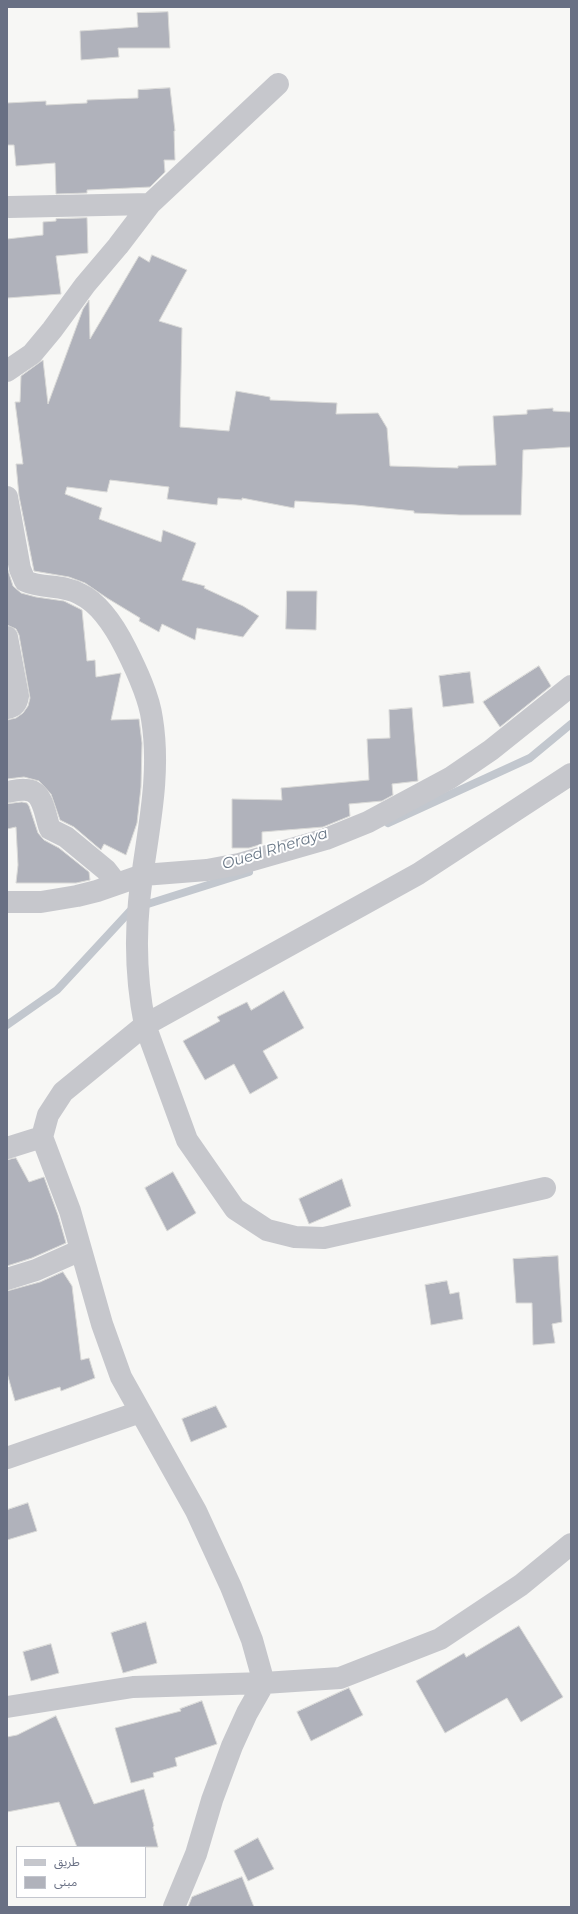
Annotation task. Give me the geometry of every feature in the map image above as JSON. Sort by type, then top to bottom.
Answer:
[{"type":"street","points":[[7,371],[32,354],[150,204],[278,84]]},
{"type":"street","points":[[9,207],[150,204]]},
{"type":"street","points":[[7,497],[20,569],[16,585],[36,584],[65,587],[81,594],[93,602],[118,633],[137,671],[152,718],[155,745],[155,788],[139,902],[136,950],[145,1026],[187,1140],[235,1209],[267,1230],[295,1237],[324,1238],[545,1188]]},
{"type":"street","points":[[7,637],[18,696],[17,702],[12,707],[7,708]]},
{"type":"street","points":[[7,902],[41,902],[77,896],[143,875],[207,870],[239,864],[326,839],[368,822],[450,778],[491,750],[571,686]]},
{"type":"street","points":[[174,1907],[196,1854],[212,1800],[232,1746],[247,1713],[264,1683],[252,1640],[231,1588],[196,1511],[120,1376],[102,1324],[70,1211],[42,1137],[48,1115],[63,1092],[145,1026],[418,874],[571,774]]},
{"type":"street","points":[[7,792],[28,789],[34,793],[43,802],[50,829],[66,837],[106,870],[117,884]]},
{"type":"street","points":[[7,1148],[42,1137]]},
{"type":"street","points":[[7,1279],[36,1270],[80,1250]]},
{"type":"street","points":[[7,1458],[140,1412]]},
{"type":"street","points":[[7,1707],[133,1687],[264,1683],[340,1678],[440,1639],[521,1585],[571,1544]]},
{"type":"building","points":[[168,12],[170,48],[118,48],[119,57],[81,60],[80,31],[138,27],[137,13]]},
{"type":"building","points":[[170,88],[175,131],[175,160],[164,160],[165,172],[150,187],[87,190],[87,193],[56,194],[55,163],[16,166],[14,145],[7,145],[7,103],[46,101],[46,105],[87,103],[87,100],[138,98],[138,90]]},
{"type":"building","points":[[87,218],[88,253],[56,256],[61,294],[7,298],[7,239],[43,235],[43,222],[56,221],[56,219]]},
{"type":"building","points":[[152,255],[187,270],[159,321],[182,328],[180,427],[229,431],[236,391],[270,397],[270,400],[337,403],[336,414],[378,413],[387,428],[390,466],[458,468],[458,466],[496,465],[493,416],[527,414],[527,410],[553,408],[553,411],[571,412],[571,447],[523,450],[521,515],[414,513],[414,511],[356,505],[295,501],[294,508],[242,498],[242,500],[218,498],[217,505],[167,499],[169,487],[110,480],[107,492],[67,487],[65,494],[102,508],[99,519],[161,542],[163,530],[196,543],[182,580],[205,586],[204,588],[243,606],[259,616],[243,637],[197,628],[195,640],[162,624],[159,632],[139,621],[140,618],[85,583],[69,577],[34,571],[19,496],[16,464],[23,464],[15,402],[20,402],[21,376],[43,360],[48,404],[83,309],[89,300],[90,339],[139,256],[149,262]]},
{"type":"building","points":[[7,567],[13,586],[21,593],[64,601],[82,610],[87,661],[95,660],[96,677],[121,673],[111,720],[139,719],[142,743],[141,787],[137,823],[126,855],[104,844],[101,850],[74,827],[60,820],[51,794],[39,781],[24,777],[7,779],[7,720],[16,718],[23,713],[28,706],[30,698],[19,635],[16,629],[7,625]]},
{"type":"building","points":[[287,591],[317,591],[316,630],[286,629]]},
{"type":"building","points":[[539,666],[551,686],[500,727],[483,702]]},
{"type":"building","points":[[470,672],[474,703],[443,707],[439,676]]},
{"type":"building","points":[[412,708],[418,781],[392,784],[393,795],[382,801],[349,804],[350,816],[323,827],[262,832],[262,844],[249,848],[232,848],[232,799],[282,800],[281,788],[369,780],[367,739],[390,738],[389,710]]},
{"type":"building","points":[[22,802],[27,803],[29,806],[38,833],[44,840],[59,848],[89,872],[90,880],[76,883],[16,883],[18,865],[16,827],[7,829],[7,804]]},
{"type":"building","points":[[284,991],[304,1028],[263,1051],[278,1078],[250,1094],[234,1064],[205,1080],[183,1041],[220,1021],[217,1017],[247,1002],[251,1010]]},
{"type":"building","points":[[16,1158],[29,1182],[44,1177],[58,1215],[66,1243],[32,1258],[7,1266],[7,1160]]},
{"type":"building","points":[[173,1172],[196,1213],[167,1231],[145,1188]]},
{"type":"building","points":[[342,1179],[351,1206],[309,1224],[299,1199]]},
{"type":"building","points":[[558,1256],[562,1322],[552,1324],[555,1343],[533,1345],[532,1303],[516,1303],[513,1259]]},
{"type":"building","points":[[63,1272],[72,1286],[81,1360],[89,1358],[95,1378],[61,1391],[60,1387],[15,1401],[7,1373],[7,1291],[40,1282]]},
{"type":"building","points":[[447,1281],[450,1294],[459,1292],[463,1319],[431,1325],[425,1285]]},
{"type":"building","points":[[216,1406],[227,1427],[191,1442],[182,1419]]},
{"type":"building","points":[[28,1503],[37,1531],[7,1540],[7,1510]]},
{"type":"building","points":[[146,1622],[157,1663],[123,1673],[111,1633]]},
{"type":"building","points":[[519,1626],[563,1697],[521,1722],[507,1698],[445,1733],[416,1681],[464,1653],[466,1657]]},
{"type":"building","points":[[51,1644],[59,1673],[31,1681],[23,1652]]},
{"type":"building","points":[[349,1688],[363,1715],[311,1741],[297,1712]]},
{"type":"building","points":[[202,1701],[217,1744],[175,1758],[177,1766],[153,1773],[154,1777],[131,1783],[115,1728],[181,1711],[180,1709]]},
{"type":"building","points":[[56,1716],[94,1804],[144,1789],[158,1847],[77,1846],[59,1802],[7,1812],[7,1737],[17,1735]]},
{"type":"building","points":[[258,1838],[274,1869],[248,1881],[234,1851]]},
{"type":"building","points":[[242,1877],[254,1907],[188,1907],[192,1897]]},
{"type":"waterway","name":"Oued Rheraya","points":[[388,823],[530,758],[571,724]]},
{"type":"waterway","name":"Oued Rheraya","points":[[7,1025],[57,990],[132,909],[249,872]]}]
